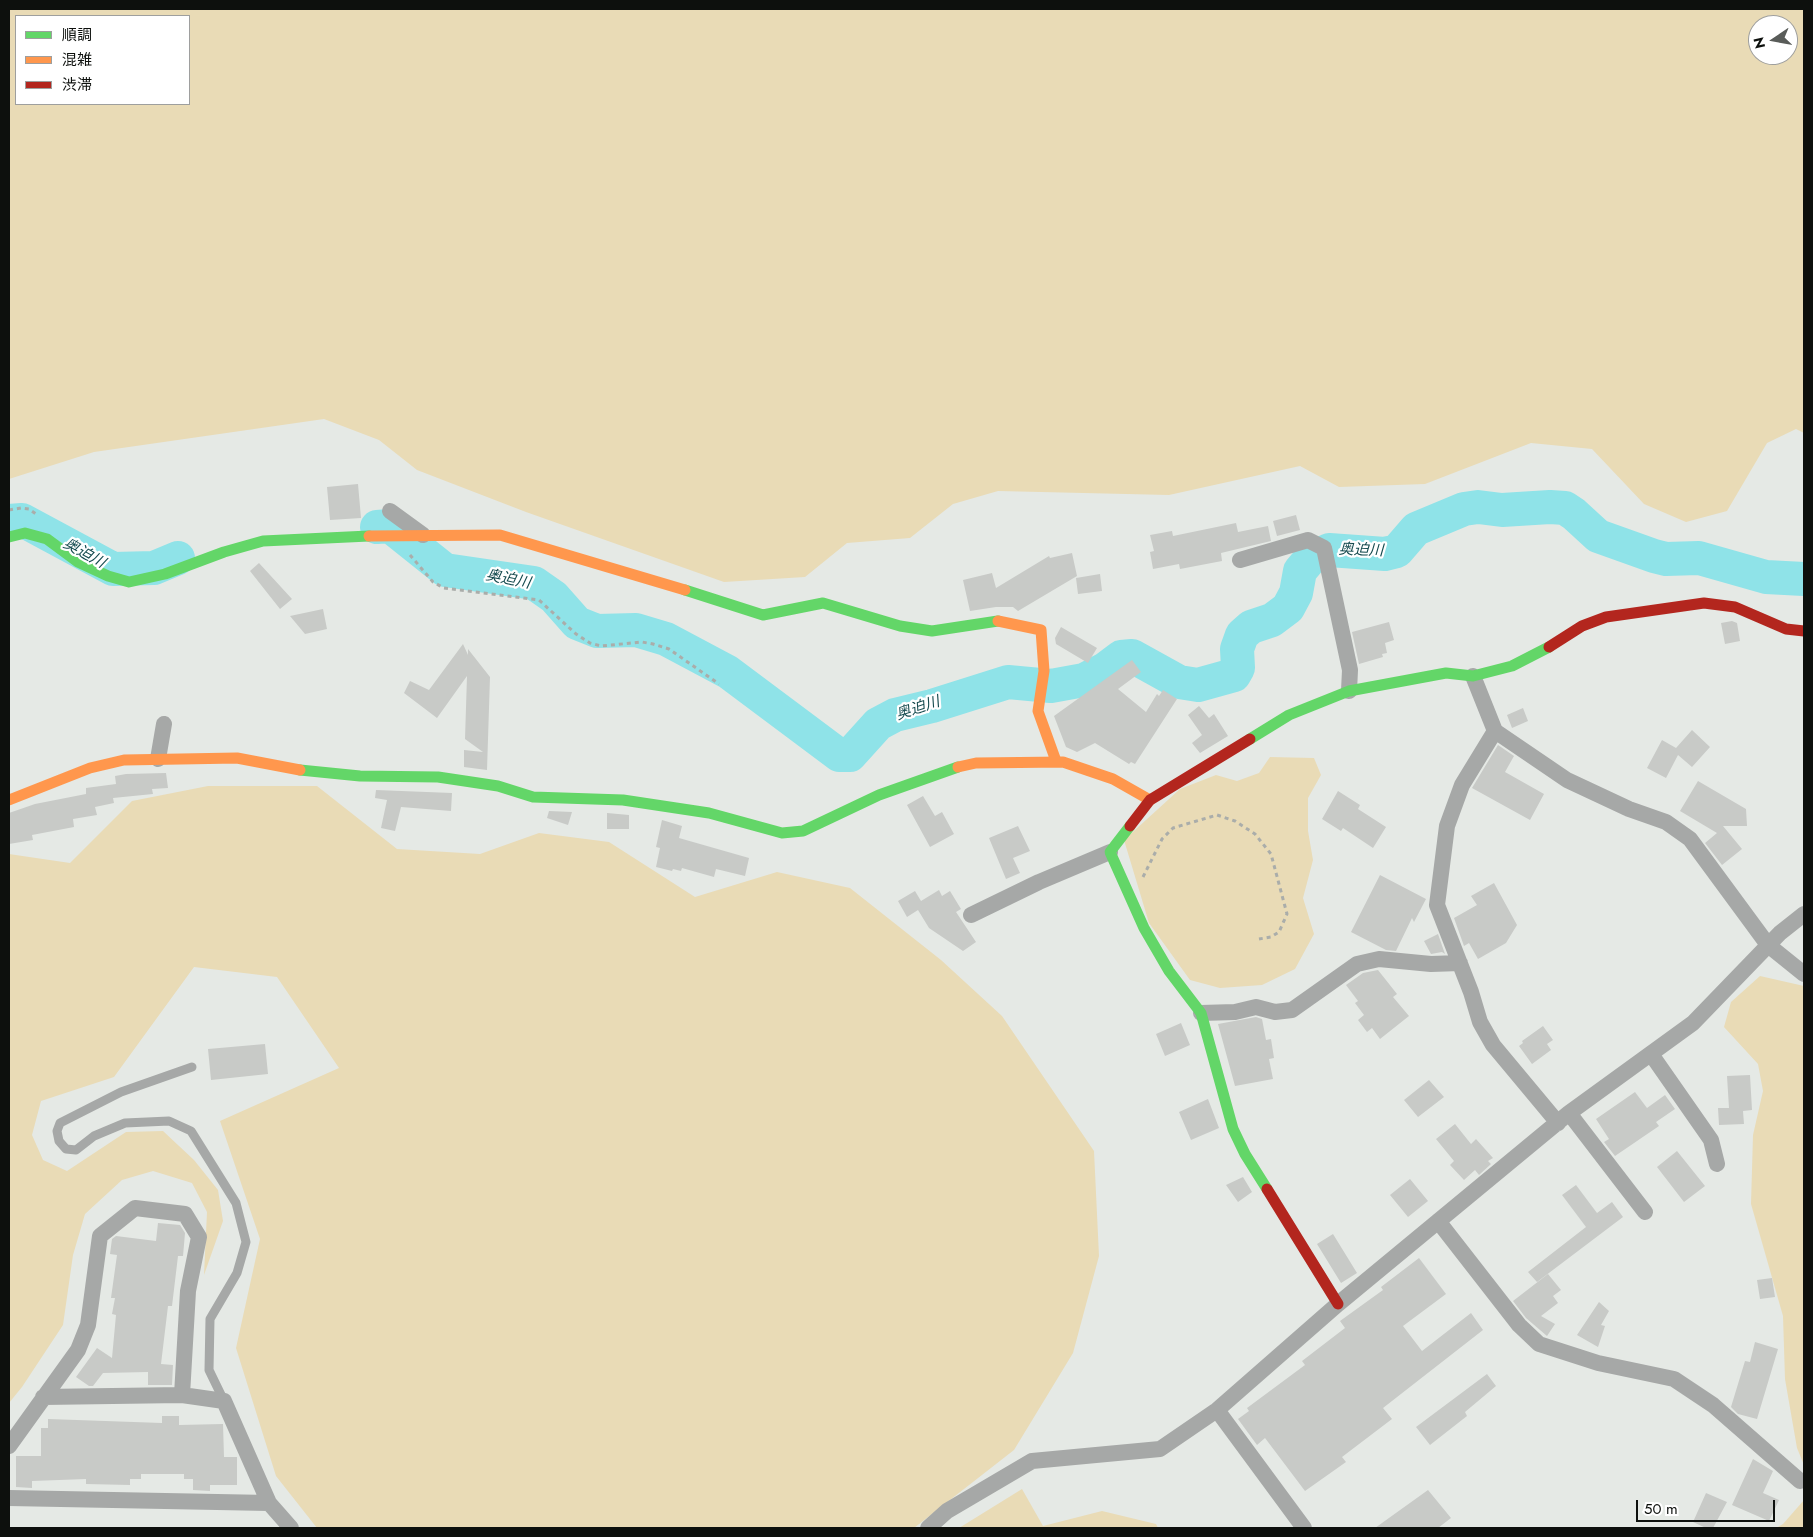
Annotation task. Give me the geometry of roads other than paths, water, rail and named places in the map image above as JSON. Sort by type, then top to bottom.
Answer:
[{"type":"street","points":[[390,511],[423,535]]},
{"type":"street","points":[[9,537],[25,533],[47,539],[78,562],[108,576],[129,582],[165,574],[224,552],[264,541],[394,535],[500,535],[617,569],[764,616],[823,603],[900,626],[932,631],[998,621],[1041,630],[1044,671],[1038,711],[1056,761]]},
{"type":"street","points":[[1240,560],[1308,540],[1324,548],[1350,670],[1349,691]]},
{"type":"street","points":[[971,915],[1039,882],[1110,852],[1150,800],[1289,715],[1349,691],[1446,673],[1473,676],[1512,666],[1537,655],[1582,626],[1606,618],[1704,603],[1735,607],[1786,629],[1804,631]]},
{"type":"street","points":[[1473,676],[1494,731],[1567,780],[1630,809],[1666,822],[1690,839],[1768,945],[1804,974]]},
{"type":"street","points":[[158,758],[164,724]]},
{"type":"street","points":[[1494,731],[1462,785],[1446,826],[1437,905],[1460,963],[1480,1022],[1493,1045],[1564,1118],[1645,1212]]},
{"type":"street","points":[[9,800],[90,768],[124,760],[236,758],[298,770],[360,776],[438,777],[498,786],[533,797],[623,800],[709,813],[782,833],[803,831],[879,795],[951,768],[976,763],[1056,761],[1113,779],[1150,800]]},
{"type":"street","points":[[1110,852],[1144,928],[1170,971],[1201,1013],[1233,1129],[1245,1154],[1338,1304]]},
{"type":"street","points":[[928,1528],[948,1511],[1032,1461],[1160,1449],[1217,1410],[1338,1304],[1564,1118],[1693,1023],[1768,945],[1804,914]]},
{"type":"street","points":[[1201,1013],[1235,1012],[1256,1007],[1275,1012],[1292,1010],[1357,964],[1379,959],[1431,964],[1460,963]]},
{"type":"street","points":[[1651,1054],[1711,1140],[1717,1164]]},
{"type":"street","points":[[9,1446],[78,1350],[88,1325],[100,1236],[135,1208],[185,1214],[199,1237],[188,1291],[182,1395]]},
{"type":"street","points":[[1438,1221],[1519,1325],[1539,1344],[1598,1363],[1674,1379],[1712,1405],[1800,1482]]},
{"type":"street","points":[[44,1397],[182,1395],[224,1402],[268,1503],[291,1528]]},
{"type":"street","points":[[1217,1410],[1304,1528]]},
{"type":"street","points":[[9,1498],[268,1503]]},
{"type":"lane","points":[[192,1067],[121,1092],[60,1123],[56,1132],[59,1141],[66,1149],[76,1150],[94,1136],[125,1123],[169,1121],[191,1131],[236,1202],[246,1242],[237,1273],[210,1319],[210,1370],[224,1402]]},
{"type":"waterway","name":"奥迫川","points":[[377,527],[390,526],[445,570],[534,583],[554,597],[577,623],[597,631],[636,630],[666,639],[728,672],[839,755],[850,755],[878,724],[895,715],[932,706],[1008,682],[1051,686],[1084,680],[1105,669],[1121,657],[1132,656],[1179,682],[1198,685],[1234,675],[1238,668],[1237,649],[1242,635],[1251,627],[1272,620],[1288,608],[1296,593],[1300,571],[1310,559],[1329,550],[1385,554],[1397,551],[1416,529],[1464,509],[1478,507],[1502,510],[1565,508],[1598,536],[1654,556],[1666,559],[1699,558],[1766,577],[1804,579]]},
{"type":"waterway","name":"奥迫川","points":[[9,521],[22,520],[113,569],[154,568],[178,558]]}]
